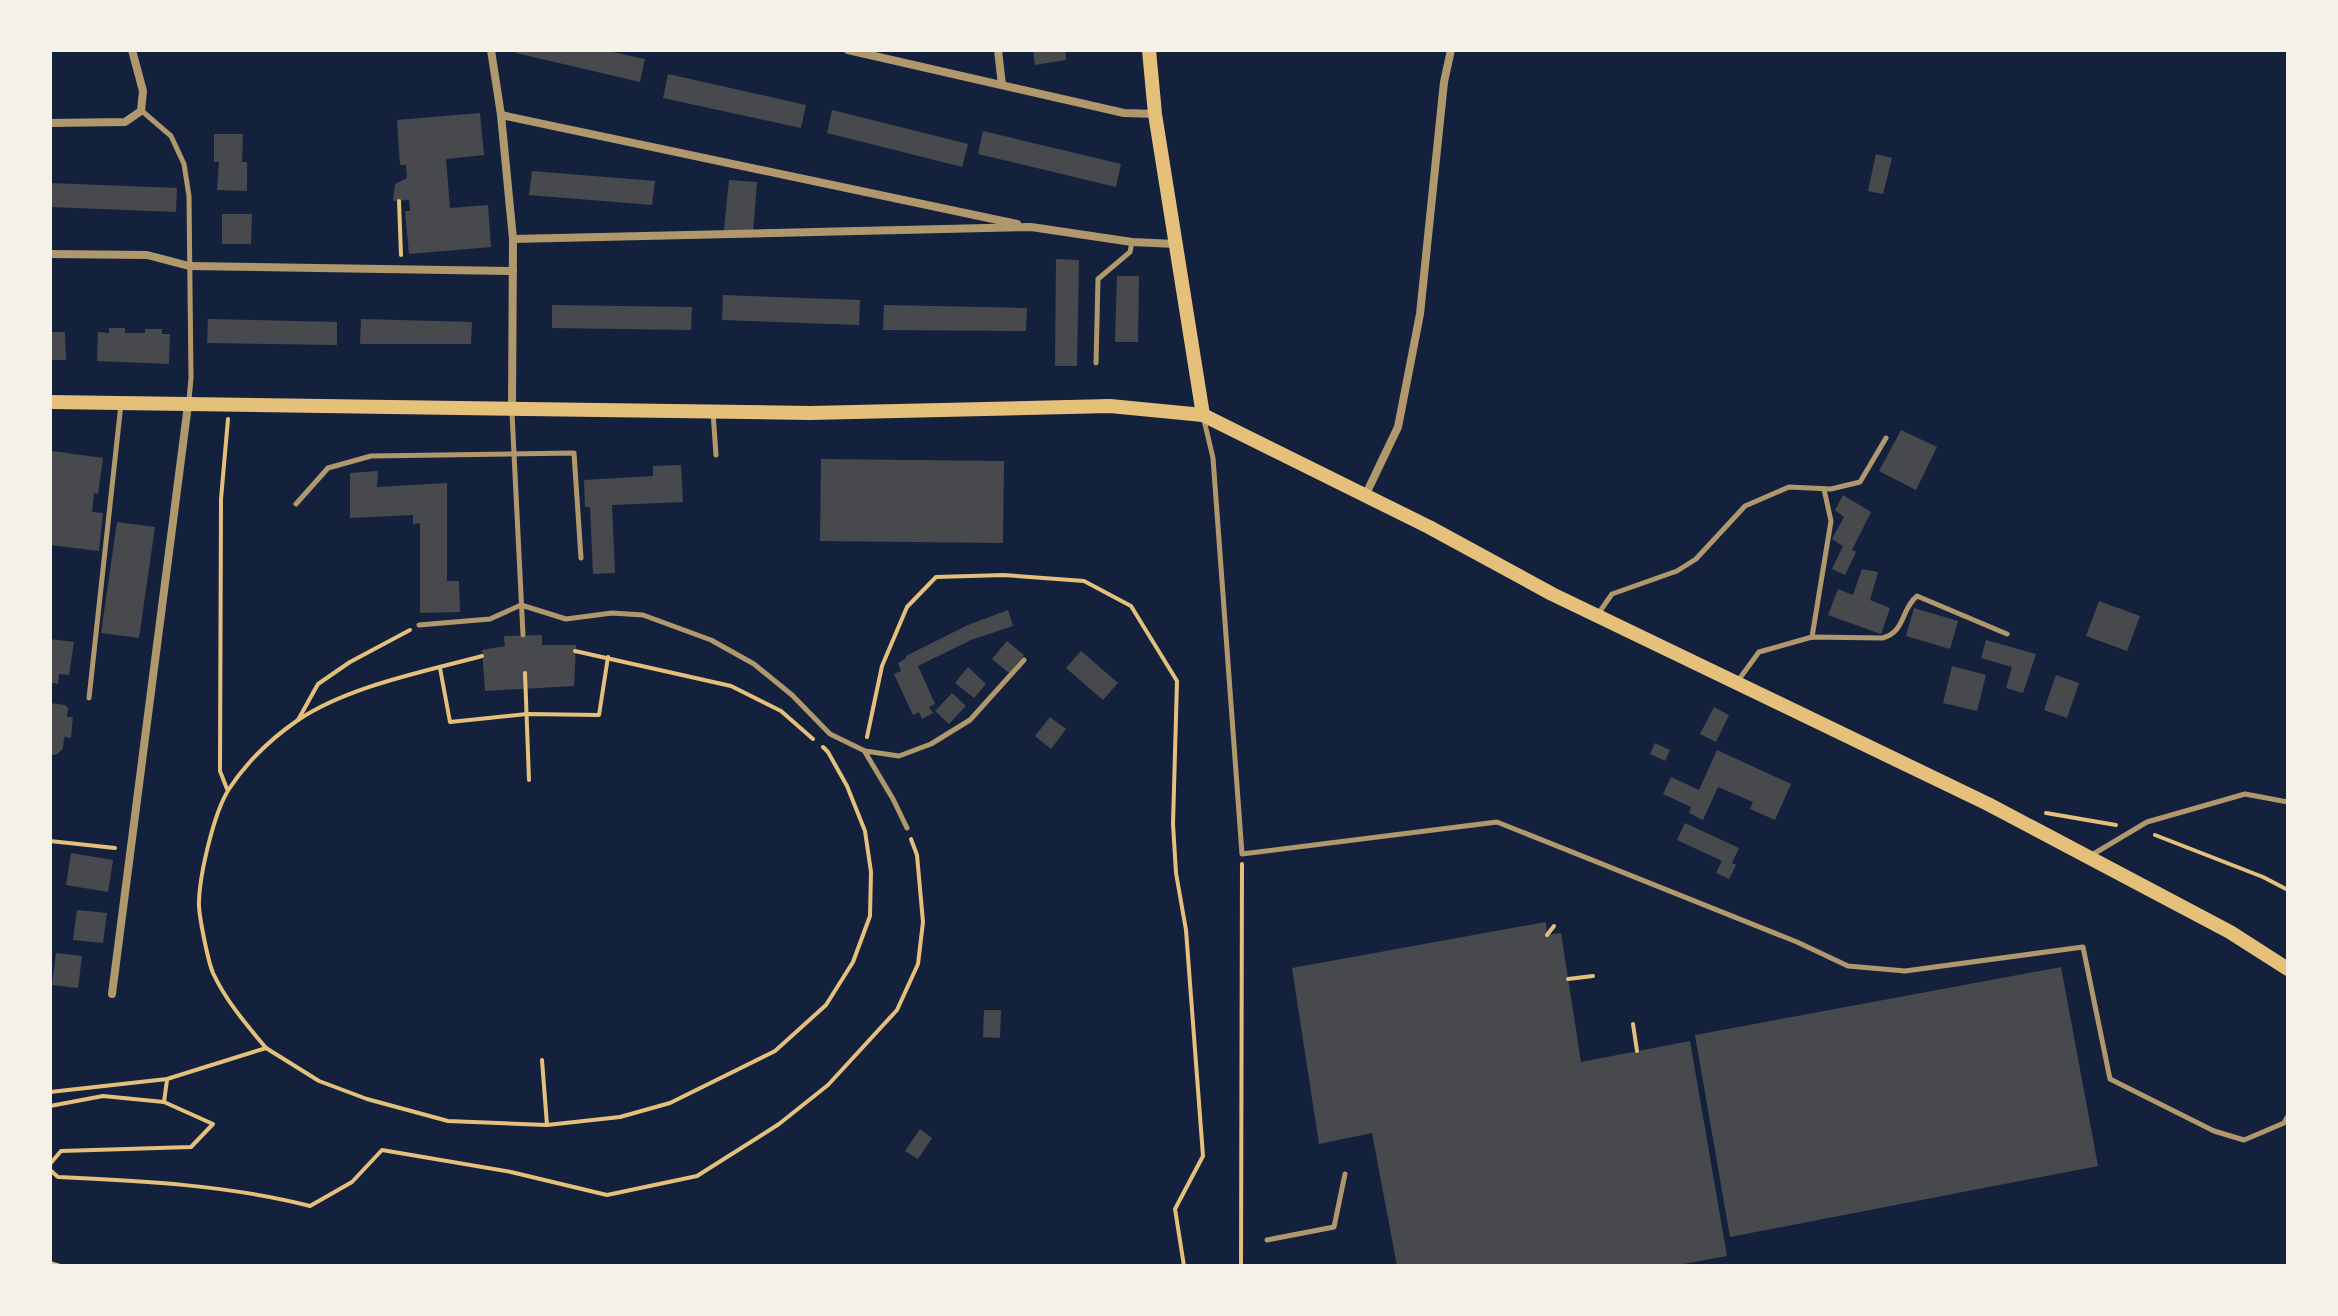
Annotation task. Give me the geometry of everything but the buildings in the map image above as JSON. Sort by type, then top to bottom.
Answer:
[{"type":"main road","points":[[1149,50],[1155,114],[1203,415]]},
{"type":"main road","points":[[50,402],[713,412],[974,411],[1110,406],[1203,415],[1596,616],[1974,797],[2230,932],[2288,969]]},
{"type":"street","points":[[50,123],[125,122],[141,111],[143,91],[132,50]]},
{"type":"street","points":[[491,50],[501,115],[513,239],[512,408]]},
{"type":"street","points":[[848,50],[1124,113],[1155,114]]},
{"type":"street","points":[[998,50],[1002,85]]},
{"type":"street","points":[[1365,496],[1398,427],[1420,314],[1444,82],[1451,50]]},
{"type":"street","points":[[501,115],[1031,227],[1132,242],[1175,244]]},
{"type":"street","points":[[513,239],[1031,227]]},
{"type":"street","points":[[50,254],[147,255],[189,266],[513,271]]},
{"type":"street","points":[[112,994],[188,405]]},
{"type":"lane","points":[[141,111],[171,136],[184,164],[189,196],[191,378],[188,405]]},
{"type":"lane","points":[[1096,363],[1098,279],[1130,252],[1132,242]]},
{"type":"lane","points":[[89,698],[121,403]]},
{"type":"lane","points":[[512,408],[523,635]]},
{"type":"lane","points":[[713,412],[716,455]]},
{"type":"lane","points":[[1203,415],[1213,458],[1242,854],[1497,822],[1769,930],[1848,966],[1905,971],[2083,947],[2110,1079],[2214,1131],[2244,1140],[2284,1123],[2288,1116]]},
{"type":"lane","points":[[1596,616],[1612,594],[1677,571],[1696,559],[1745,506],[1789,487],[1824,489],[1860,482],[1886,438]]},
{"type":"lane","points":[[296,504],[328,468],[371,456],[574,453],[581,558]]},
{"type":"lane","points":[[1812,637],[1831,521],[1824,489]]},
{"type":"lane","points":[[1736,682],[1759,652],[1812,637],[1882,638],[1892,635],[1902,626],[1907,604],[1917,596],[2007,634]]},
{"type":"lane","points":[[419,625],[490,619],[521,605],[566,619],[612,613],[643,615],[711,640],[754,664],[792,695],[830,734],[865,751],[899,756],[931,744],[970,720],[1024,660]]},
{"type":"lane","points":[[865,751],[907,828]]},
{"type":"lane","points":[[2089,856],[2147,822],[2245,794],[2288,802]]},
{"type":"lane","points":[[1267,1240],[1334,1227],[1345,1174]]},
{"type":"path","points":[[399,201],[402,269]]},
{"type":"path","points":[[228,790],[220,771],[220,755],[221,499],[229,405]]},
{"type":"path","points":[[865,751],[882,666],[907,607],[936,577],[1004,575],[1084,581],[1131,606],[1158,649],[1177,681],[1173,824],[1176,873],[1186,930],[1203,1156],[1175,1209],[1184,1266]]},
{"type":"path","points":[[298,720],[318,684],[350,662],[419,625]]},
{"type":"path","points":[[482,656],[353,693],[298,720],[261,750],[228,790],[212,829],[199,903],[212,971],[236,1013],[266,1048],[319,1081],[421,1114],[448,1121],[547,1125],[620,1117],[670,1103],[775,1051],[826,1005],[853,962],[870,916],[871,872],[865,831],[847,786],[828,752],[781,711],[731,686],[575,651]]},
{"type":"path","points":[[440,668],[450,722],[527,714],[599,715],[608,657]]},
{"type":"path","points":[[525,673],[529,780]]},
{"type":"path","points":[[50,1106],[103,1096],[164,1102],[213,1124],[191,1147],[61,1151],[50,1167],[58,1177],[160,1182],[266,1194],[310,1206],[352,1182],[382,1150],[511,1172],[607,1195],[697,1176],[779,1124],[828,1085],[897,1010],[918,964],[923,922],[917,855],[907,828]]},
{"type":"path","points":[[50,841],[131,850]]},
{"type":"path","points":[[1241,1266],[1242,854]]},
{"type":"path","points":[[1547,935],[1554,926]]},
{"type":"path","points":[[1568,979],[1593,976]]},
{"type":"path","points":[[1633,1024],[1637,1051]]},
{"type":"path","points":[[50,1092],[167,1079],[266,1048]]},
{"type":"path","points":[[542,1060],[547,1125]]},
{"type":"path","points":[[164,1102],[167,1079]]},
{"type":"path","points":[[50,1263],[60,1266]]}]
